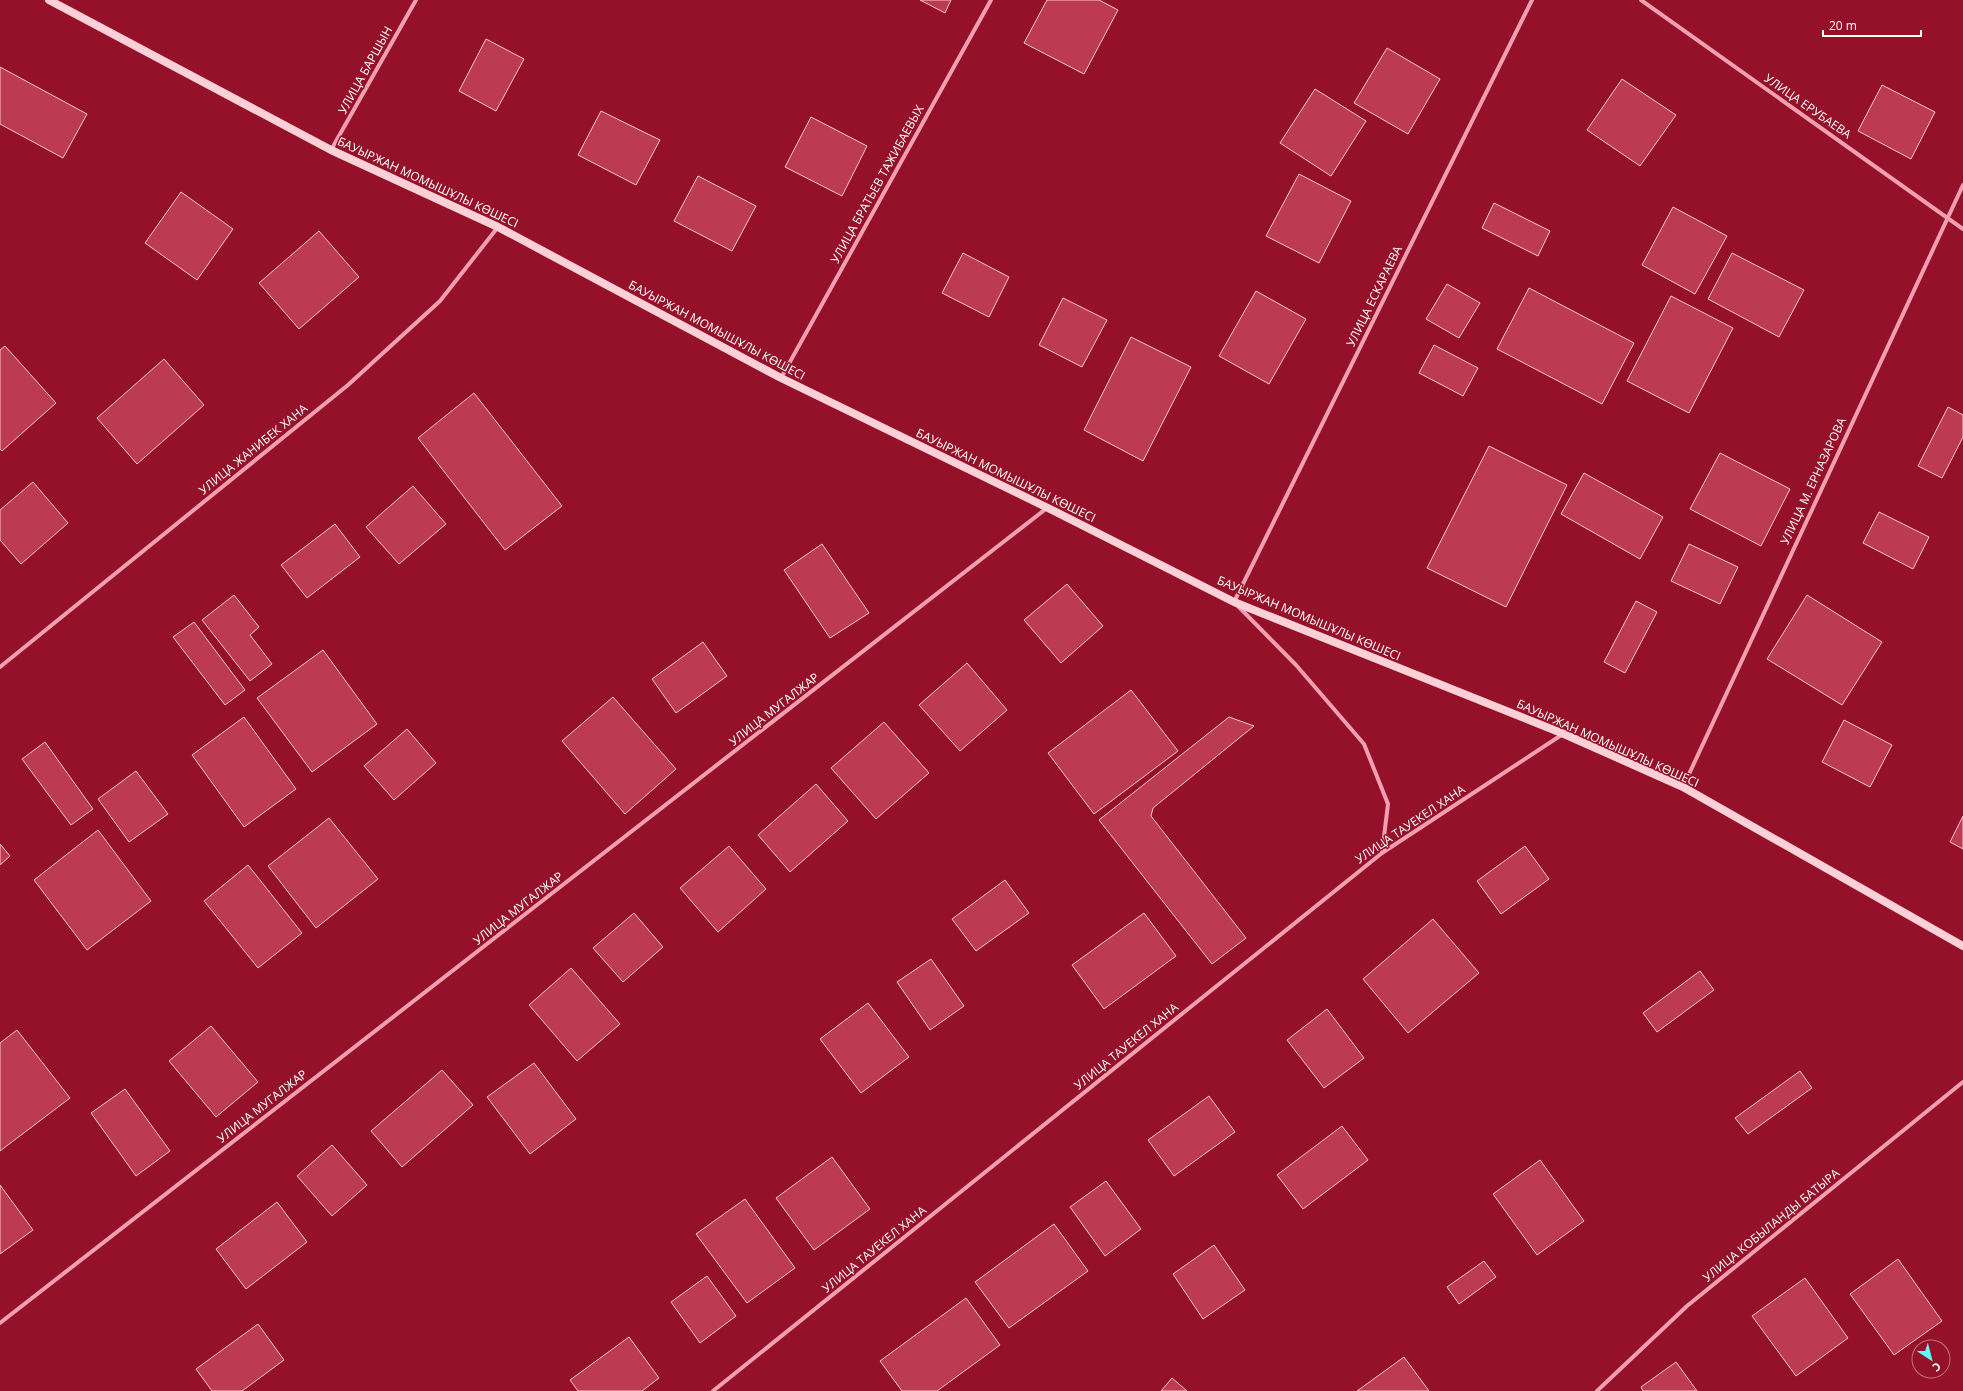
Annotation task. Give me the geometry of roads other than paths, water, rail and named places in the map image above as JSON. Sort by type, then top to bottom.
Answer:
[{"type":"street","name":"БАУЫРЖАН МОМЫШҰЛЫ КӨШЕСІ","points":[[49,0],[331,150],[498,227],[781,378],[1048,508],[1234,602],[1564,734],[1683,787],[1963,946]]},
{"type":"street","name":"УЛИЦА БАРШЫН","points":[[331,150],[416,0]]},
{"type":"street","name":"УЛИЦА БРАТЬЕВ ТАЖИБАЕВЫХ","points":[[781,378],[991,0]]},
{"type":"street","name":"УЛИЦА ЕСКАРАЕВА","points":[[1234,602],[1532,0]]},
{"type":"street","name":"УЛИЦА ЕРУБАЕВА","points":[[1641,0],[1963,229]]},
{"type":"street","name":"УЛИЦА М. ЕРНАЗАРОВА","points":[[1683,787],[1963,185]]},
{"type":"street","name":"УЛИЦА ЖАНИБЕК ХАНА","points":[[0,667],[348,385],[440,301],[498,227]]},
{"type":"street","name":"УЛИЦА МУГАЛЖАР","points":[[0,1323],[1048,508]]},
{"type":"street","points":[[1234,602],[1296,665],[1364,744],[1388,804],[1382,853]]},
{"type":"street","name":"УЛИЦА ТАУЕКЕЛ ХАНА","points":[[713,1391],[1382,853],[1564,734]]},
{"type":"street","name":"УЛИЦА КОБЫЛАНДЫ БАТЫРА","points":[[1597,1391],[1688,1306],[1963,1082]]}]
